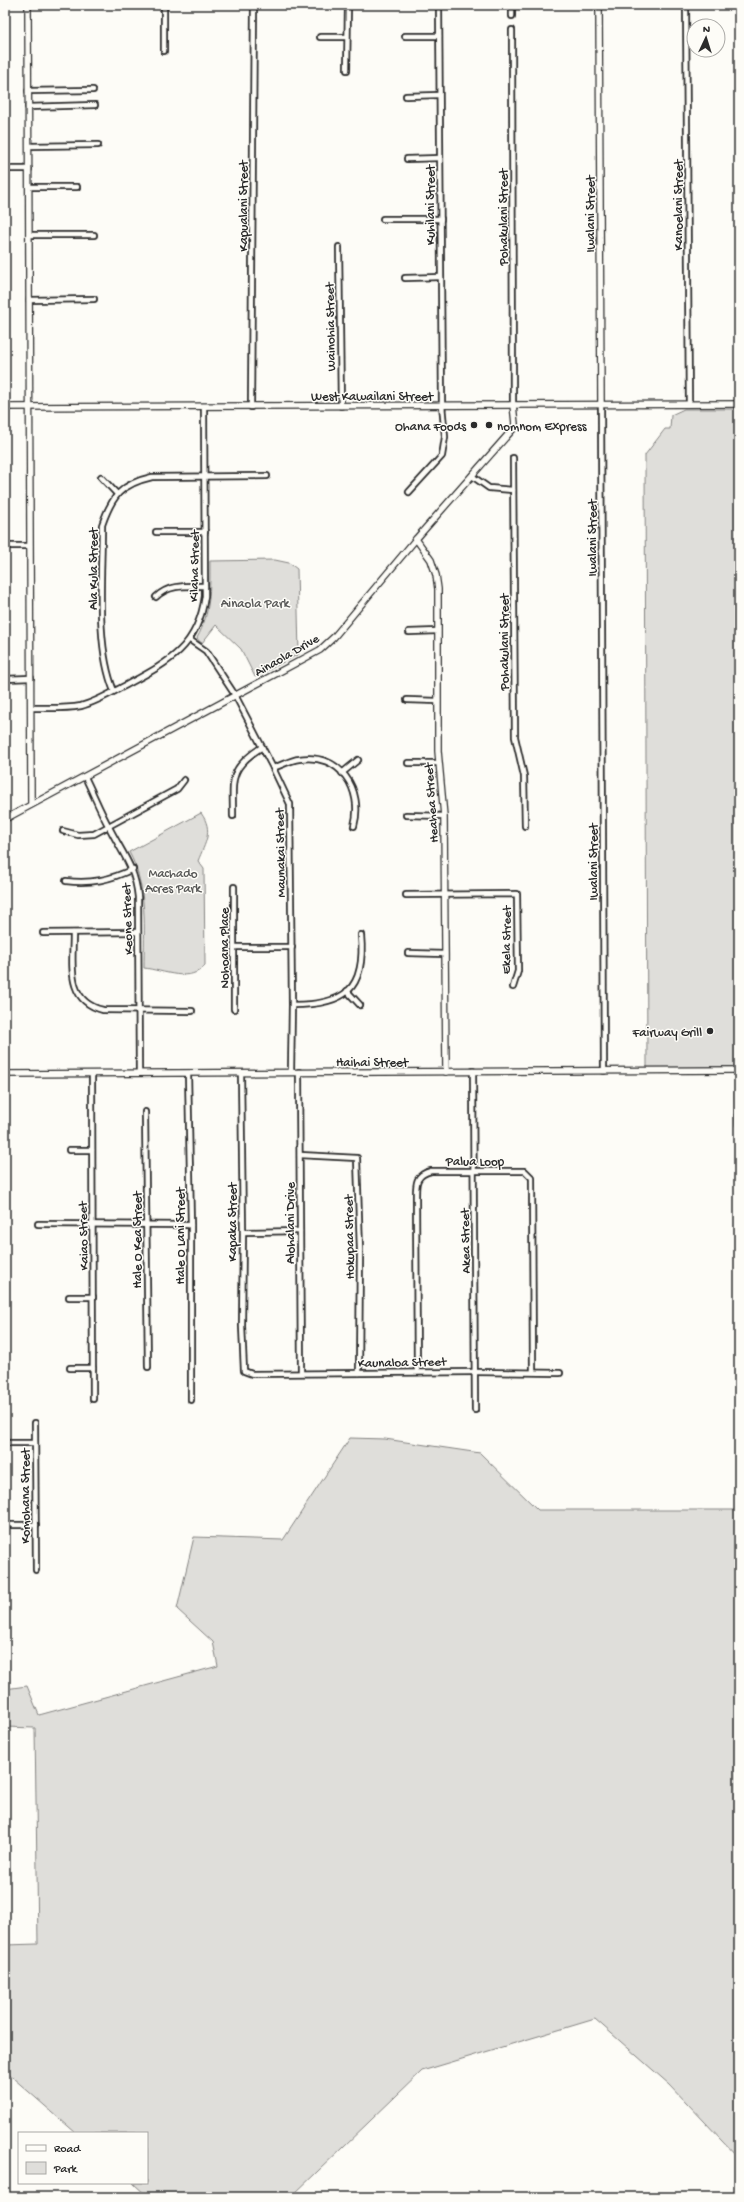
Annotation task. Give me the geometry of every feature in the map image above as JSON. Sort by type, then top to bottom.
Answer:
[{"type":"street","points":[[28,5],[32,708],[31,803]]},
{"type":"street","points":[[164,5],[164,51]]},
{"type":"street","name":"Kapualani Street","points":[[251,406],[254,5]]},
{"type":"street","points":[[348,5],[348,70]]},
{"type":"street","name":"Kuhilani Street","points":[[409,492],[442,456],[445,437],[442,405],[439,5]]},
{"type":"street","points":[[512,5],[512,16]]},
{"type":"street","name":"Iwalani Street","points":[[599,5],[604,1071]]},
{"type":"street","name":"Kanoelani Street","points":[[686,5],[689,404]]},
{"type":"street","name":"Pohakulani Street","points":[[512,30],[513,405]]},
{"type":"street","points":[[405,36],[439,36]]},
{"type":"street","points":[[320,37],[347,37]]},
{"type":"street","points":[[28,90],[92,90]]},
{"type":"street","points":[[406,96],[439,96]]},
{"type":"street","points":[[28,107],[96,106]]},
{"type":"street","points":[[29,146],[98,145]]},
{"type":"street","points":[[407,159],[440,158]]},
{"type":"street","points":[[5,168],[29,169]]},
{"type":"street","points":[[29,187],[77,187]]},
{"type":"street","points":[[383,219],[441,219]]},
{"type":"street","points":[[29,235],[94,235]]},
{"type":"street","name":"Wainohia Street","points":[[339,247],[341,406]]},
{"type":"street","points":[[405,278],[441,277]]},
{"type":"street","points":[[29,300],[94,299]]},
{"type":"street","name":"West Kawailani Street","points":[[5,407],[739,404]]},
{"type":"street","name":"Ainaola Drive","points":[[5,819],[31,803],[85,776],[320,650],[334,638],[416,539],[513,429],[515,424],[513,405]]},
{"type":"street","name":"Kilaha Street","points":[[32,708],[65,708],[82,705],[114,691],[164,664],[179,653],[190,640],[198,626],[203,612],[205,586],[204,407]]},
{"type":"street","name":"Pohakulani Street","points":[[513,458],[515,737],[524,776],[525,826]]},
{"type":"street","name":"Ala Kula Street","points":[[114,691],[108,675],[102,650],[102,525],[108,506],[117,494],[137,481],[152,477],[267,476]]},
{"type":"street","points":[[472,476],[489,488],[513,490]]},
{"type":"street","points":[[101,477],[117,494]]},
{"type":"street","points":[[156,532],[205,532]]},
{"type":"street","name":"Heahea Street","points":[[416,539],[429,556],[435,569],[438,589],[438,763],[444,816],[446,1072]]},
{"type":"street","points":[[5,546],[30,546]]},
{"type":"street","points":[[156,597],[163,590],[173,587],[205,586]]},
{"type":"street","points":[[409,632],[438,631]]},
{"type":"street","name":"Maunakai Street","points":[[190,640],[206,651],[235,696],[287,795],[291,814],[291,1072]]},
{"type":"street","points":[[5,679],[31,678]]},
{"type":"street","points":[[407,700],[438,701]]},
{"type":"street","points":[[233,816],[234,774],[242,762],[262,747]]},
{"type":"street","points":[[273,768],[300,758],[324,761],[342,773],[351,784],[357,797],[358,811],[354,826]]},
{"type":"street","points":[[342,773],[358,760]]},
{"type":"street","points":[[408,763],[438,763]]},
{"type":"street","name":"Keone Street","points":[[85,776],[109,827],[133,869],[138,897],[139,1073]]},
{"type":"street","points":[[63,831],[86,835],[109,827],[177,789],[184,780]]},
{"type":"street","points":[[406,815],[444,816]]},
{"type":"street","points":[[66,881],[97,882],[113,878],[133,869]]},
{"type":"street","name":"Nohoana Place","points":[[234,887],[234,1009]]},
{"type":"street","points":[[406,895],[445,894]]},
{"type":"street","name":"Ekela Street","points":[[445,894],[517,894],[518,971],[513,987]]},
{"type":"street","points":[[43,933],[138,932]]},
{"type":"street","points":[[73,933],[73,980],[81,998],[91,1006],[103,1010],[192,1011]]},
{"type":"street","points":[[292,1005],[323,1004],[334,1000],[348,991],[362,968],[361,935]]},
{"type":"street","points":[[234,947],[292,947]]},
{"type":"street","points":[[408,953],[445,954]]},
{"type":"street","points":[[348,991],[360,1005]]},
{"type":"street","points":[[739,1070],[739,1124]]},
{"type":"street","name":"Haihai Street","points":[[5,1074],[739,1070]]},
{"type":"street","name":"Alohalani Drive","points":[[299,1072],[301,1373]]},
{"type":"street","name":"Akea Street","points":[[472,1072],[475,1410]]},
{"type":"street","name":"Hale O Lani Street","points":[[188,1073],[191,1226],[190,1400]]},
{"type":"street","name":"Kapaka Street","points":[[241,1073],[243,1232],[242,1326],[244,1371]]},
{"type":"street","name":"Kaiao Street","points":[[92,1074],[93,1399]]},
{"type":"street","name":"Hale O Kea Street","points":[[145,1112],[148,1367]]},
{"type":"street","points":[[69,1150],[92,1150]]},
{"type":"street","name":"Hokupaa Street","points":[[300,1155],[357,1158],[360,1250],[359,1373]]},
{"type":"street","name":"Palua Loop","points":[[416,1372],[416,1182],[422,1173],[431,1171],[525,1171],[532,1178],[533,1372]]},
{"type":"street","points":[[38,1224],[147,1224],[191,1226]]},
{"type":"street","points":[[243,1232],[300,1231]]},
{"type":"street","points":[[69,1297],[93,1297]]},
{"type":"street","points":[[70,1368],[93,1368]]},
{"type":"street","name":"Kaunaloa Street","points":[[244,1371],[252,1374],[416,1372],[560,1373]]},
{"type":"street","name":"Komohana Street","points":[[35,1422],[36,1570]]},
{"type":"street","points":[[5,1443],[35,1443]]},
{"type":"street","points":[[5,1525],[36,1525]]},
{"type":"green space","points":[[684,409],[739,409],[739,1067],[647,1068],[645,455],[665,429],[670,429],[671,415]]},
{"type":"green space","name":"Ainaola Park","points":[[275,560],[289,563],[297,569],[299,654],[255,677],[241,649],[216,625],[202,643],[197,638],[202,629],[209,600],[210,561]]},
{"type":"green space","name":"Machado Acres Park","points":[[201,813],[205,819],[208,831],[198,861],[204,869],[205,965],[199,971],[185,975],[144,968],[144,908],[139,879],[129,852]]},
{"type":"green space","points":[[350,1438],[385,1439],[480,1453],[538,1510],[739,1510],[739,2158],[670,2085],[595,2019],[422,2071],[291,2197],[148,2197],[134,2184],[148,2184],[148,2132],[75,2132],[5,2071],[5,1945],[38,1944],[35,1728],[5,1727],[5,1689],[27,1686],[39,1715],[218,1666],[213,1642],[177,1609],[194,1537],[283,1540]]},
{"type":"place","name":"Ohana Foods","points":[[474,425]]},
{"type":"place","name":"nomnom Express","points":[[489,425]]},
{"type":"place","name":"Fairway Grill","points":[[710,1031]]}]
